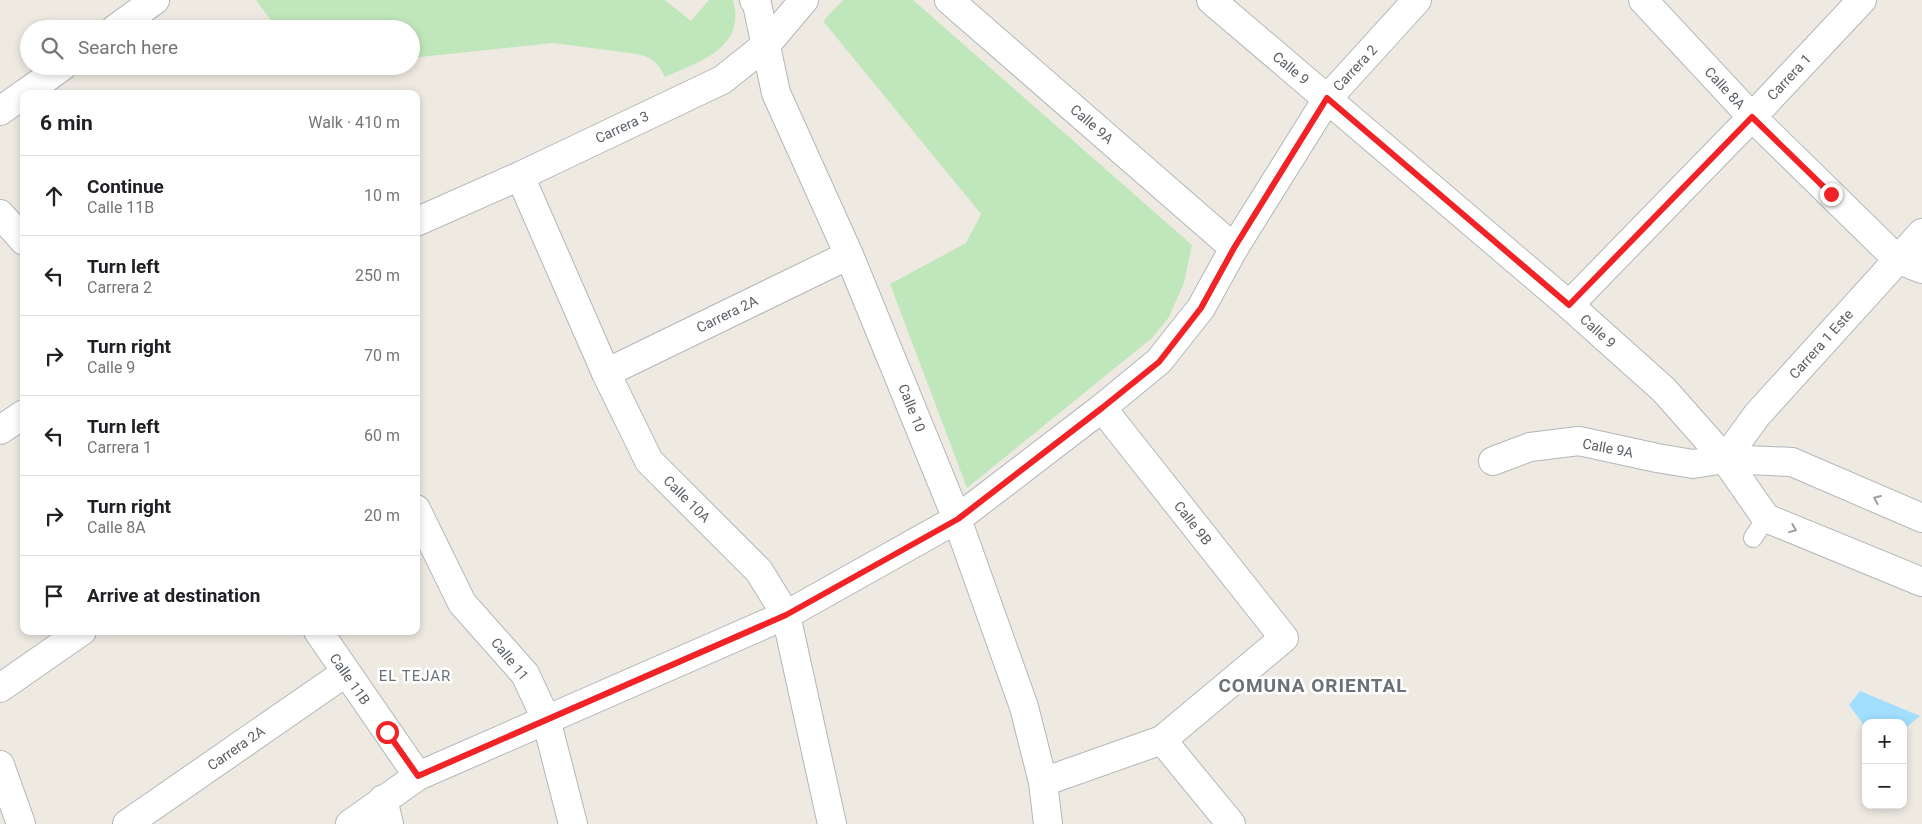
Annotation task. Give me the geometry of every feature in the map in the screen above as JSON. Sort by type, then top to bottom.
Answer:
[{"type":"street","points":[[127,20],[155,0]]},
{"type":"street","name":"Calle 10","points":[[754,0],[757,4],[776,93],[849,255],[958,519],[1024,707],[1043,782],[1048,824]]},
{"type":"street","name":"Carrera 3","points":[[420,220],[520,176],[722,80],[766,45],[804,0]]},
{"type":"street","name":"Calle 9A","points":[[950,0],[1234,248]]},
{"type":"street","name":"Calle 9","points":[[1210,0],[1569,305],[1664,390],[1725,459],[1760,528],[1922,582]]},
{"type":"street","name":"Carrera 2","points":[[350,824],[386,811],[418,776],[786,615],[958,519],[1102,408],[1159,362],[1201,308],[1234,248],[1327,98],[1417,0]]},
{"type":"street","name":"Calle 8A","points":[[1643,0],[1752,117],[1897,259],[1922,269]]},
{"type":"street","name":"Carrera 1","points":[[1569,305],[1752,117],[1862,0]]},
{"type":"street","points":[[37,90],[53,75]]},
{"type":"street","points":[[0,111],[20,100]]},
{"type":"street","name":"Calle 10A","points":[[520,176],[606,373],[649,461],[759,571],[786,615],[830,823]]},
{"type":"street","points":[[0,214],[20,236]]},
{"type":"street","name":"Carrera 1 Este","points":[[1725,459],[1757,415],[1922,233]]},
{"type":"street","name":"Carrera 2A","points":[[606,373],[849,255]]},
{"type":"street","name":"Calle 9B","points":[[1102,408],[1284,638],[1162,740]]},
{"type":"street","points":[[0,430],[20,417]]},
{"type":"street","name":"Calle 9A","points":[[1493,462],[1530,446],[1579,442],[1693,464],[1725,459]]},
{"type":"street","points":[[1725,459],[1792,462],[1922,518]]},
{"type":"street","name":"Calle 11","points":[[420,517],[462,603],[525,674],[546,719],[573,824]]},
{"type":"street","points":[[0,688],[76,635]]},
{"type":"street","name":"Calle 11B","points":[[321,635],[345,673],[418,776]]},
{"type":"street","name":"Carrera 2A","points":[[128,824],[345,673]]},
{"type":"street","points":[[1043,782],[1162,740],[1231,824]]},
{"type":"street","points":[[0,765],[21,824]]},
{"type":"green space","points":[[256,0],[665,0],[691,21],[709,0],[733,0],[735,16],[733,30],[727,42],[717,51],[705,59],[665,77],[654,61],[637,54],[553,43],[420,57],[420,20],[270,20]]},
{"type":"green space","points":[[843,0],[913,0],[1192,245],[1184,283],[1169,317],[1152,338],[967,488],[890,284],[966,243],[981,214],[823,21]]},
{"type":"water","points":[[1860,691],[1920,716],[1907,727],[1907,719],[1862,719],[1862,723],[1849,705]]},
{"type":"district","name":"EL TEJAR","points":[[415,676]]},
{"type":"district","name":"COMUNA ORIENTAL","points":[[1313,685]]},
{"type":"route","points":[[387,732],[418,776],[786,615],[958,519],[1159,362],[1201,308],[1234,248],[1327,98],[1569,305],[1752,117],[1831,194]]}]
